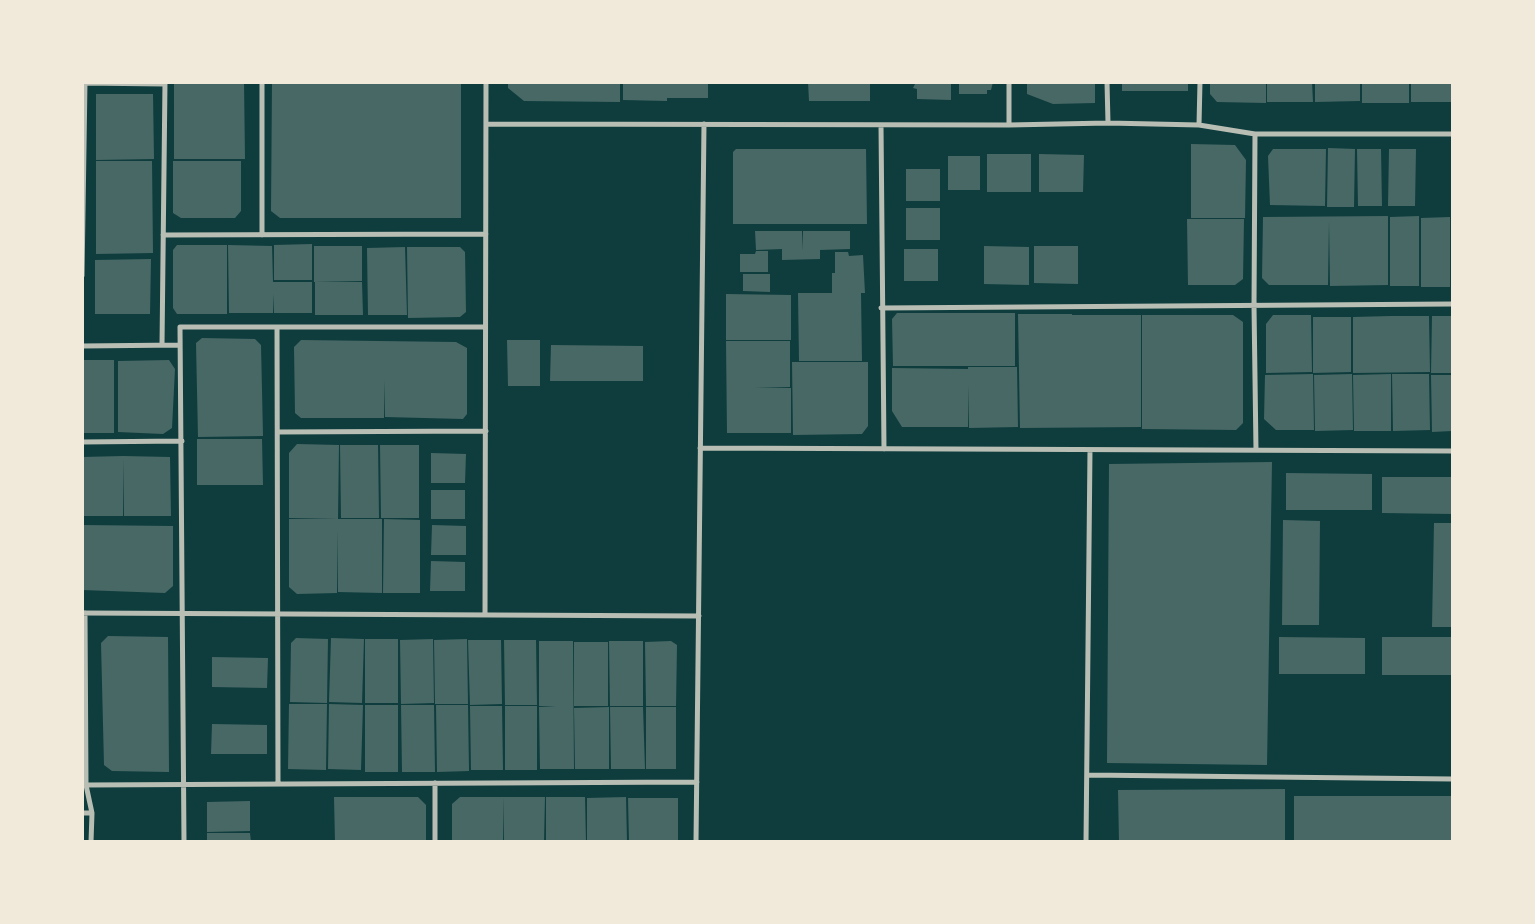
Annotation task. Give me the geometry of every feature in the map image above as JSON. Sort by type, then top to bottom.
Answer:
[{"type":"street","points":[[262,82],[262,235]]},
{"type":"street","points":[[485,615],[486,82]]},
{"type":"street","points":[[1009,82],[1009,125]]},
{"type":"street","points":[[1107,82],[1108,123]]},
{"type":"street","points":[[1199,125],[1200,82]]},
{"type":"street","points":[[82,276],[84,83],[165,83],[162,345]]},
{"type":"street","points":[[486,124],[1009,125],[1108,123],[1199,125],[1255,134],[1452,134]]},
{"type":"street","points":[[696,842],[704,124]]},
{"type":"street","points":[[881,125],[884,449]]},
{"type":"street","points":[[1255,134],[1254,306],[1256,450]]},
{"type":"street","points":[[163,235],[486,234]]},
{"type":"street","points":[[882,308],[1452,304]]},
{"type":"street","points":[[277,326],[278,784]]},
{"type":"street","points":[[184,842],[180,327],[485,327]]},
{"type":"street","points":[[82,346],[180,345]]},
{"type":"street","points":[[278,432],[486,432]]},
{"type":"street","points":[[82,442],[182,441]]},
{"type":"street","points":[[700,448],[1452,451]]},
{"type":"street","points":[[1086,842],[1090,450]]},
{"type":"street","points":[[91,842],[92,813],[86,785],[84,613],[698,616]]},
{"type":"street","points":[[1086,775],[1452,779]]},
{"type":"street","points":[[86,785],[697,782]]},
{"type":"street","points":[[435,783],[435,842]]},
{"type":"street","points":[[82,813],[92,813]]},
{"type":"building","points":[[174,82],[244,82],[245,159],[174,159]]},
{"type":"building","points":[[272,82],[461,82],[461,218],[280,218],[271,211]]},
{"type":"building","points":[[508,82],[620,82],[620,102],[524,101],[508,88]]},
{"type":"building","points":[[623,82],[708,82],[708,98],[667,98],[667,101],[623,100]]},
{"type":"building","points":[[808,82],[870,82],[870,101],[809,101]]},
{"type":"building","points":[[913,82],[951,82],[951,100],[917,99],[917,89],[913,88],[915,84]]},
{"type":"building","points":[[959,82],[993,82],[991,90],[987,90],[987,94],[959,94]]},
{"type":"building","points":[[1027,82],[1095,82],[1095,103],[1053,104],[1027,94]]},
{"type":"building","points":[[1122,82],[1188,82],[1188,91],[1122,91]]},
{"type":"building","points":[[1210,82],[1266,82],[1266,103],[1217,102],[1210,94]]},
{"type":"building","points":[[1267,82],[1312,82],[1313,102],[1267,102]]},
{"type":"building","points":[[1315,82],[1360,82],[1360,101],[1315,102]]},
{"type":"building","points":[[1362,82],[1409,82],[1409,103],[1362,103]]},
{"type":"building","points":[[1411,82],[1452,82],[1452,102],[1411,102]]},
{"type":"building","points":[[96,94],[153,94],[154,159],[96,160]]},
{"type":"building","points":[[1191,144],[1235,145],[1246,160],[1245,218],[1191,218]]},
{"type":"building","points":[[1328,148],[1355,149],[1354,207],[1327,207]]},
{"type":"building","points":[[736,149],[866,149],[867,224],[733,224],[733,152]]},
{"type":"building","points":[[1273,149],[1326,149],[1325,206],[1270,205],[1268,156]]},
{"type":"building","points":[[1357,149],[1381,149],[1382,206],[1358,206]]},
{"type":"building","points":[[1389,149],[1416,149],[1415,206],[1388,206]]},
{"type":"building","points":[[987,154],[1031,154],[1031,192],[987,192]]},
{"type":"building","points":[[1039,154],[1084,155],[1083,192],[1039,192]]},
{"type":"building","points":[[948,156],[980,156],[980,190],[948,190]]},
{"type":"building","points":[[96,161],[152,161],[153,253],[96,254]]},
{"type":"building","points":[[173,161],[241,161],[241,211],[235,218],[181,218],[173,213]]},
{"type":"building","points":[[906,169],[940,169],[940,201],[906,201]]},
{"type":"building","points":[[906,208],[940,208],[940,240],[906,240]]},
{"type":"building","points":[[1388,216],[1388,285],[1330,286],[1329,221],[1328,285],[1269,285],[1262,278],[1263,217]]},
{"type":"building","points":[[1419,216],[1419,286],[1390,286],[1390,217]]},
{"type":"building","points":[[1450,217],[1450,287],[1421,287],[1421,218]]},
{"type":"building","points":[[1187,219],[1244,219],[1243,279],[1235,285],[1188,285]]},
{"type":"building","points":[[755,231],[802,231],[803,251],[803,231],[850,231],[850,249],[820,250],[820,259],[782,260],[782,249],[756,250]]},
{"type":"building","points":[[312,244],[312,280],[274,280],[274,245]]},
{"type":"building","points":[[177,245],[227,245],[227,314],[177,314],[173,308],[173,250]]},
{"type":"building","points":[[228,245],[272,246],[273,282],[312,282],[312,313],[274,313],[273,294],[273,313],[229,313]]},
{"type":"building","points":[[314,246],[362,246],[362,281],[314,282]]},
{"type":"building","points":[[984,246],[1029,247],[1029,285],[984,284]]},
{"type":"building","points":[[1034,246],[1078,246],[1078,284],[1034,283]]},
{"type":"building","points":[[405,247],[407,315],[368,315],[367,248]]},
{"type":"building","points":[[407,247],[460,247],[465,252],[466,312],[460,317],[408,318]]},
{"type":"building","points":[[904,249],[938,249],[938,281],[904,281]]},
{"type":"building","points":[[756,251],[768,251],[768,272],[740,272],[740,254],[755,254]]},
{"type":"building","points":[[835,252],[848,252],[849,256],[863,255],[865,293],[861,293],[862,361],[799,361],[798,293],[832,293],[832,273],[835,273]]},
{"type":"building","points":[[151,259],[150,314],[95,314],[95,260]]},
{"type":"building","points":[[743,274],[770,274],[770,292],[743,291]]},
{"type":"building","points":[[315,282],[362,282],[363,315],[315,315]]},
{"type":"building","points":[[726,294],[791,295],[791,340],[726,340]]},
{"type":"building","points":[[897,313],[1015,313],[1015,366],[893,366],[892,319]]},
{"type":"building","points":[[1018,314],[1141,315],[1141,427],[1020,428]]},
{"type":"building","points":[[1142,315],[1233,315],[1243,322],[1243,423],[1236,430],[1142,429]]},
{"type":"building","points":[[1273,315],[1311,315],[1312,372],[1266,373],[1266,324]]},
{"type":"building","points":[[1429,316],[1430,372],[1353,373],[1353,317]]},
{"type":"building","points":[[1432,316],[1452,316],[1452,373],[1431,373]]},
{"type":"building","points":[[1313,317],[1351,317],[1351,372],[1313,373]]},
{"type":"building","points":[[202,338],[255,339],[261,345],[263,436],[198,437],[196,343]]},
{"type":"building","points":[[301,340],[456,342],[467,348],[467,414],[463,419],[385,417],[384,380],[384,418],[301,418],[295,413],[294,347]]},
{"type":"building","points":[[507,340],[540,340],[540,386],[508,386]]},
{"type":"building","points":[[726,341],[790,341],[790,387],[755,388],[791,388],[791,433],[727,433]]},
{"type":"building","points":[[551,345],[643,346],[643,381],[550,381]]},
{"type":"building","points":[[82,360],[114,360],[114,433],[82,433]]},
{"type":"building","points":[[169,360],[175,369],[172,428],[163,434],[118,432],[118,361]]},
{"type":"building","points":[[792,362],[868,362],[868,426],[862,434],[793,435]]},
{"type":"building","points":[[968,367],[1017,367],[1018,427],[969,428],[968,385],[968,427],[902,427],[892,411],[892,368],[968,369]]},
{"type":"building","points":[[1313,374],[1314,430],[1276,430],[1264,419],[1265,375]]},
{"type":"building","points":[[1352,374],[1353,430],[1315,431],[1314,375]]},
{"type":"building","points":[[1391,374],[1391,431],[1354,431],[1353,375]]},
{"type":"building","points":[[1392,374],[1429,374],[1430,430],[1393,431]]},
{"type":"building","points":[[1431,375],[1452,375],[1452,431],[1432,432]]},
{"type":"building","points":[[197,439],[262,439],[263,485],[197,485]]},
{"type":"building","points":[[297,444],[339,445],[338,519],[289,518],[289,453]]},
{"type":"building","points":[[340,445],[378,445],[379,518],[341,518]]},
{"type":"building","points":[[380,445],[419,445],[419,518],[381,518]]},
{"type":"building","points":[[431,453],[466,454],[465,483],[431,483]]},
{"type":"building","points":[[82,457],[170,457],[171,516],[124,516],[123,459],[123,516],[82,516]]},
{"type":"building","points":[[1272,462],[1267,765],[1107,763],[1109,464]]},
{"type":"building","points":[[1286,473],[1372,474],[1372,510],[1286,510]]},
{"type":"building","points":[[1382,477],[1452,477],[1452,514],[1382,513]]},
{"type":"building","points":[[431,490],[465,490],[465,519],[431,519]]},
{"type":"building","points":[[289,519],[382,519],[382,593],[338,592],[338,530],[337,593],[297,594],[289,587]]},
{"type":"building","points":[[384,519],[420,520],[420,593],[383,593]]},
{"type":"building","points":[[1283,520],[1320,521],[1319,625],[1282,625]]},
{"type":"building","points":[[1434,523],[1452,523],[1452,627],[1432,627]]},
{"type":"building","points":[[82,525],[173,526],[173,586],[165,593],[82,590]]},
{"type":"building","points":[[432,525],[466,526],[466,555],[431,555]]},
{"type":"building","points":[[431,561],[465,562],[465,591],[430,591]]},
{"type":"building","points":[[108,636],[168,637],[169,772],[112,771],[104,765],[101,643]]},
{"type":"building","points":[[1279,637],[1365,638],[1365,674],[1279,674]]},
{"type":"building","points":[[1382,637],[1452,637],[1452,675],[1382,675]]},
{"type":"building","points":[[296,638],[328,639],[327,703],[290,702],[291,643]]},
{"type":"building","points":[[331,638],[364,639],[362,703],[329,702]]},
{"type":"building","points":[[365,639],[398,639],[398,703],[365,703]]},
{"type":"building","points":[[433,639],[434,703],[401,704],[400,640]]},
{"type":"building","points":[[467,639],[468,704],[435,704],[434,640]]},
{"type":"building","points":[[468,640],[501,640],[502,704],[470,705]]},
{"type":"building","points":[[504,640],[536,640],[537,705],[505,705]]},
{"type":"building","points":[[539,641],[573,641],[574,769],[540,769],[539,707],[556,706],[539,706]]},
{"type":"building","points":[[609,641],[643,641],[643,706],[610,706]]},
{"type":"building","points":[[671,641],[677,645],[676,706],[646,706],[645,642]]},
{"type":"building","points":[[574,642],[608,642],[608,706],[574,706]]},
{"type":"building","points":[[212,657],[268,658],[267,688],[212,687]]},
{"type":"building","points":[[289,704],[327,704],[326,770],[288,769]]},
{"type":"building","points":[[329,704],[363,705],[361,770],[328,769]]},
{"type":"building","points":[[365,705],[398,705],[398,772],[365,772]]},
{"type":"building","points":[[401,705],[434,705],[435,772],[402,772]]},
{"type":"building","points":[[436,705],[468,705],[469,771],[437,772]]},
{"type":"building","points":[[470,706],[502,706],[503,770],[471,770]]},
{"type":"building","points":[[505,706],[537,706],[537,770],[505,770]]},
{"type":"building","points":[[609,707],[609,769],[575,769],[574,708]]},
{"type":"building","points":[[610,707],[643,707],[645,769],[611,769]]},
{"type":"building","points":[[646,707],[676,707],[676,769],[646,769]]},
{"type":"building","points":[[212,724],[267,725],[267,754],[211,754]]},
{"type":"building","points":[[1285,789],[1285,842],[1119,842],[1118,790]]},
{"type":"building","points":[[1294,796],[1452,796],[1452,842],[1294,842]]},
{"type":"building","points":[[334,797],[418,797],[426,805],[426,842],[335,842]]},
{"type":"building","points":[[460,797],[504,797],[503,842],[452,842],[452,804]]},
{"type":"building","points":[[504,797],[545,797],[544,842],[504,842]]},
{"type":"building","points":[[546,797],[585,797],[586,842],[546,842]]},
{"type":"building","points":[[626,797],[627,842],[587,842],[587,798]]},
{"type":"building","points":[[628,798],[678,798],[678,842],[629,842]]},
{"type":"building","points":[[250,801],[250,831],[207,832],[207,802]]},
{"type":"building","points":[[207,833],[250,833],[251,842],[207,842]]}]
